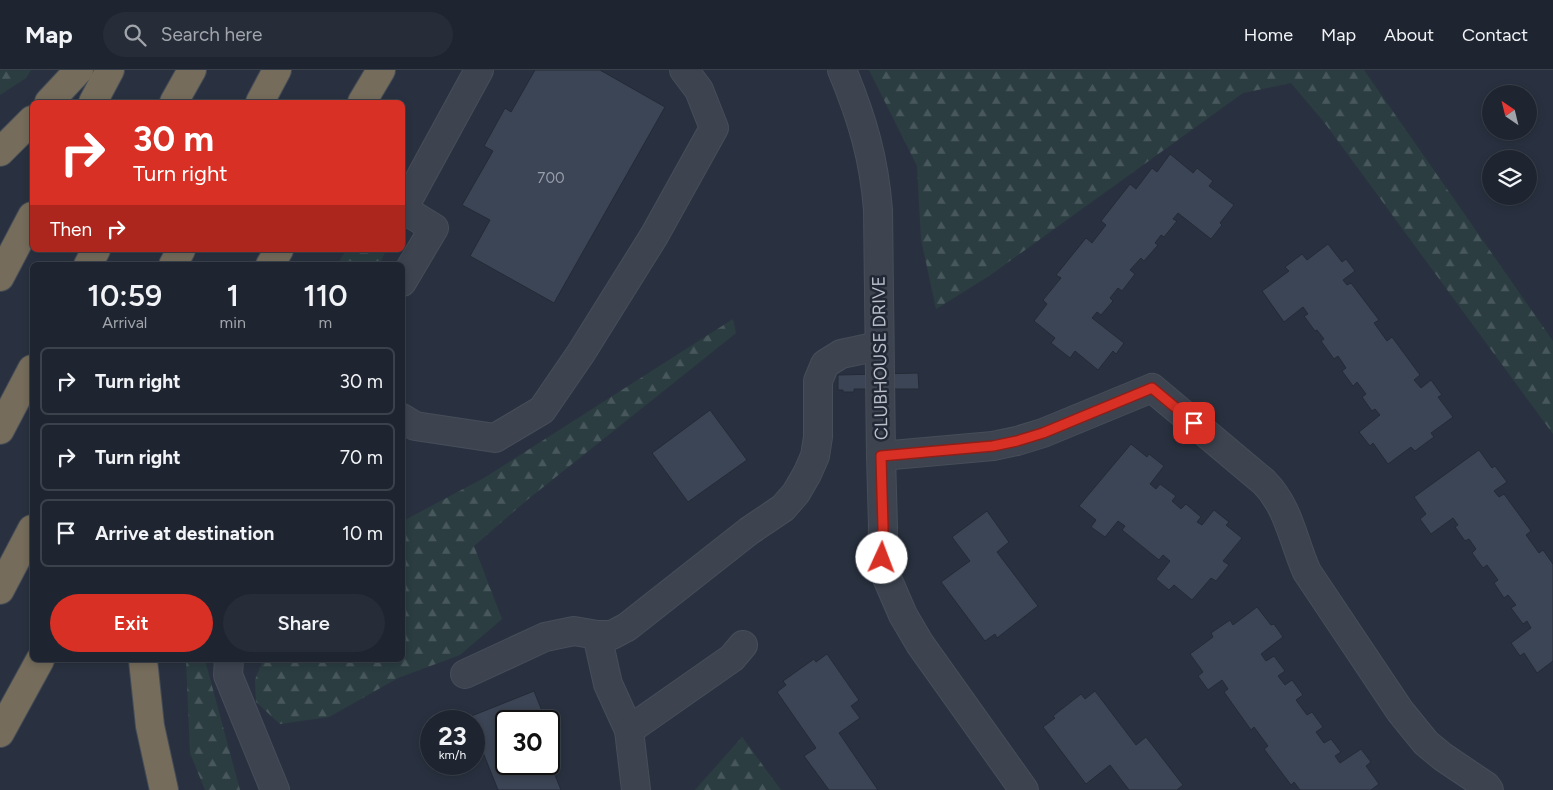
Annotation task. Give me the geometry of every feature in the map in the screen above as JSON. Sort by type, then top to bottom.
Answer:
[{"type":"highway","points":[[51,100],[79,70]]},
{"type":"highway","points":[[94,100],[110,70]]},
{"type":"highway","points":[[175,100],[192,70]]},
{"type":"highway","points":[[261,100],[277,70]]},
{"type":"highway","points":[[363,100],[380,70]]},
{"type":"highway","points":[[0,152],[30,122]]},
{"type":"highway","points":[[0,277],[30,220]]},
{"type":"highway","points":[[0,430],[30,373]]},
{"type":"highway","points":[[0,590],[30,533]]},
{"type":"highway","points":[[0,733],[39,662]]},
{"type":"highway","points":[[143,662],[156,763],[164,790]]},
{"type":"street","points":[[405,205],[479,70]]},
{"type":"street","points":[[405,420],[415,426],[495,438],[542,410],[581,353],[654,236],[714,128],[699,90],[684,70]]},
{"type":"street","name":"CLUBHOUSE DRIVE","points":[[842,70],[863,125],[876,181],[878,210],[882,558],[895,598],[920,644],[1024,790]]},
{"type":"street","points":[[405,210],[434,228],[405,277]]},
{"type":"street","points":[[465,674],[545,637],[558,633],[574,631],[596,635],[612,635],[627,627],[749,531],[783,508],[796,493],[815,456],[818,437],[818,381],[826,364],[841,354],[879,346]]},
{"type":"street","points":[[881,456],[984,447],[1017,441],[1043,433],[1152,388],[1274,491],[1282,504],[1307,572],[1400,711],[1426,744],[1489,790]]},
{"type":"street","points":[[596,635],[608,684],[628,730],[636,790]]},
{"type":"street","points":[[628,730],[732,658],[743,645]]},
{"type":"street","points":[[228,662],[228,675],[276,790]]},
{"type":"green space","points":[[0,70],[31,70],[26,78],[0,95]]},
{"type":"green space","points":[[869,70],[1364,70],[1553,341],[1553,434],[1324,122],[1291,83],[1243,93],[989,276],[936,309],[921,239],[917,166]]},
{"type":"green space","points":[[345,252],[385,252],[380,262],[339,262]]},
{"type":"green space","points":[[733,319],[736,333],[527,500],[474,546],[502,619],[460,655],[398,678],[329,717],[280,724],[256,702],[255,680],[262,662],[405,662],[405,520],[484,478]]},
{"type":"green space","points":[[186,662],[206,662],[240,790],[205,790],[190,753]]},
{"type":"green space","points":[[742,737],[781,790],[695,790]]},
{"type":"building","points":[[535,70],[600,70],[665,107],[554,303],[470,256],[490,220],[462,205],[493,151],[484,146],[505,108],[511,112]]},
{"type":"building","points":[[1170,154],[1193,173],[1197,168],[1213,181],[1209,186],[1234,205],[1220,223],[1222,225],[1211,239],[1178,213],[1173,219],[1177,221],[1164,237],[1161,235],[1155,243],[1158,245],[1144,261],[1141,258],[1130,270],[1135,274],[1122,291],[1118,288],[1110,298],[1113,301],[1101,315],[1097,312],[1092,318],[1124,343],[1116,354],[1113,351],[1098,370],[1075,351],[1070,358],[1051,343],[1055,338],[1034,321],[1047,304],[1043,300],[1061,278],[1056,275],[1086,238],[1092,243],[1106,225],[1101,221],[1130,184],[1136,189],[1152,168],[1157,172]]},
{"type":"building","points":[[1328,244],[1342,262],[1346,259],[1355,271],[1343,280],[1347,285],[1351,283],[1379,320],[1374,323],[1387,341],[1392,337],[1420,375],[1414,380],[1421,388],[1431,380],[1442,395],[1438,397],[1453,417],[1431,433],[1434,437],[1415,451],[1411,447],[1388,464],[1373,443],[1370,446],[1359,432],[1380,415],[1375,409],[1372,411],[1362,397],[1366,394],[1357,382],[1353,386],[1342,371],[1346,368],[1338,356],[1334,359],[1321,341],[1324,339],[1317,330],[1315,331],[1304,316],[1308,314],[1303,307],[1284,322],[1262,291],[1289,271],[1285,267],[1302,254],[1307,260]]},
{"type":"building","points":[[918,373],[919,389],[854,389],[854,392],[838,390],[838,375]]},
{"type":"building","points":[[710,410],[747,460],[688,502],[652,453]]},
{"type":"building","points":[[1131,444],[1147,457],[1149,454],[1164,466],[1150,484],[1156,489],[1160,484],[1176,496],[1172,501],[1181,509],[1186,504],[1201,517],[1197,522],[1202,525],[1214,510],[1229,522],[1226,525],[1242,538],[1223,561],[1229,565],[1216,581],[1211,578],[1192,600],[1174,585],[1169,590],[1156,579],[1170,561],[1163,555],[1159,560],[1122,530],[1125,526],[1118,521],[1105,537],[1091,527],[1096,520],[1079,506]]},
{"type":"building","points":[[1479,450],[1492,468],[1495,466],[1507,482],[1494,491],[1499,497],[1504,494],[1531,531],[1526,535],[1539,553],[1543,550],[1553,564],[1553,661],[1537,673],[1524,653],[1520,656],[1511,643],[1531,628],[1527,621],[1523,624],[1511,608],[1516,605],[1508,595],[1504,598],[1494,583],[1498,580],[1487,565],[1483,568],[1472,553],[1476,549],[1469,539],[1465,541],[1455,527],[1458,525],[1453,518],[1431,534],[1420,519],[1426,514],[1414,497]]},
{"type":"building","points":[[987,511],[1009,542],[997,552],[1038,606],[997,638],[995,634],[985,641],[941,582],[970,561],[952,537]]},
{"type":"building","points":[[1257,607],[1271,625],[1274,624],[1283,637],[1261,654],[1266,661],[1274,656],[1285,671],[1278,676],[1285,685],[1292,680],[1303,695],[1296,700],[1307,715],[1312,712],[1323,727],[1316,732],[1324,743],[1331,739],[1341,752],[1335,756],[1340,763],[1361,749],[1371,762],[1366,766],[1379,784],[1371,790],[1300,790],[1294,782],[1291,785],[1264,749],[1268,746],[1254,727],[1251,730],[1224,692],[1228,689],[1222,680],[1208,690],[1198,676],[1203,672],[1190,654],[1213,637],[1211,633],[1230,620],[1233,625]]},
{"type":"building","points":[[827,654],[859,700],[851,706],[860,718],[839,733],[878,790],[829,790],[804,756],[816,748],[777,692],[786,685],[783,681],[814,659],[816,662]]},
{"type":"building","points":[[534,691],[542,710],[495,710],[495,775],[555,775],[561,790],[498,790],[485,758],[485,711]]},
{"type":"building","points":[[1095,691],[1136,745],[1146,737],[1183,785],[1177,790],[1129,790],[1110,765],[1086,784],[1043,727],[1055,718],[1053,716],[1081,694],[1085,699]]},
{"type":"route","points":[[882,558],[881,456],[993,446],[1017,441],[1043,433],[1152,388],[1194,423]]}]
